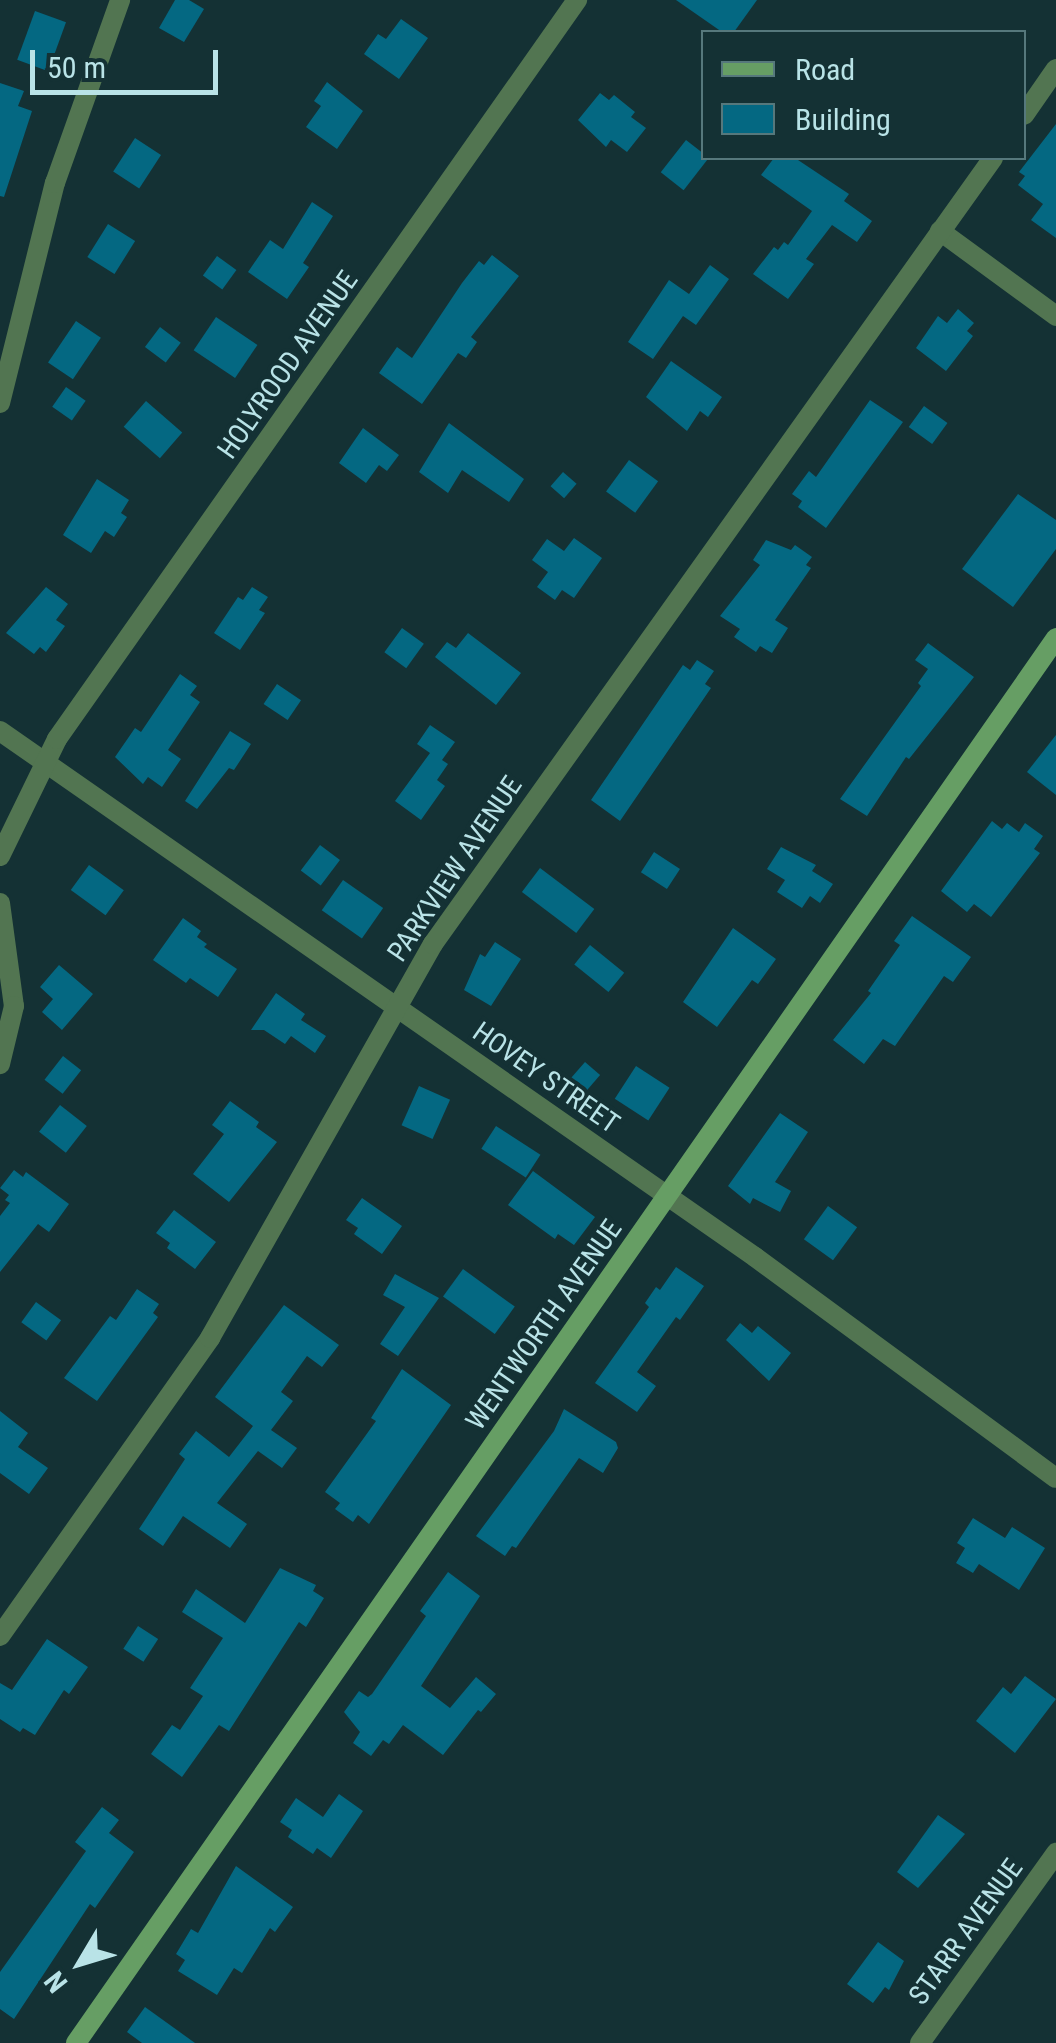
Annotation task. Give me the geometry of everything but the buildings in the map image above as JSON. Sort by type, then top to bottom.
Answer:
[{"type":"street","points":[[0,403],[55,182],[120,0]]},
{"type":"street","name":"HOLYROOD AVENUE","points":[[0,856],[57,739],[577,0]]},
{"type":"street","points":[[1026,112],[1056,69]]},
{"type":"street","name":"PARKVIEW AVENUE","points":[[0,1636],[210,1338],[432,944],[992,160]]},
{"type":"street","points":[[940,231],[1056,316]]},
{"type":"street","name":"WENTWORTH AVENUE","points":[[76,2043],[1056,638]]},
{"type":"street","name":"HOVEY STREET","points":[[0,731],[667,1196],[1056,1478]]},
{"type":"street","points":[[0,903],[14,1006],[0,1064]]},
{"type":"street","name":"STARR AVENUE","points":[[920,2043],[1056,1853]]}]
